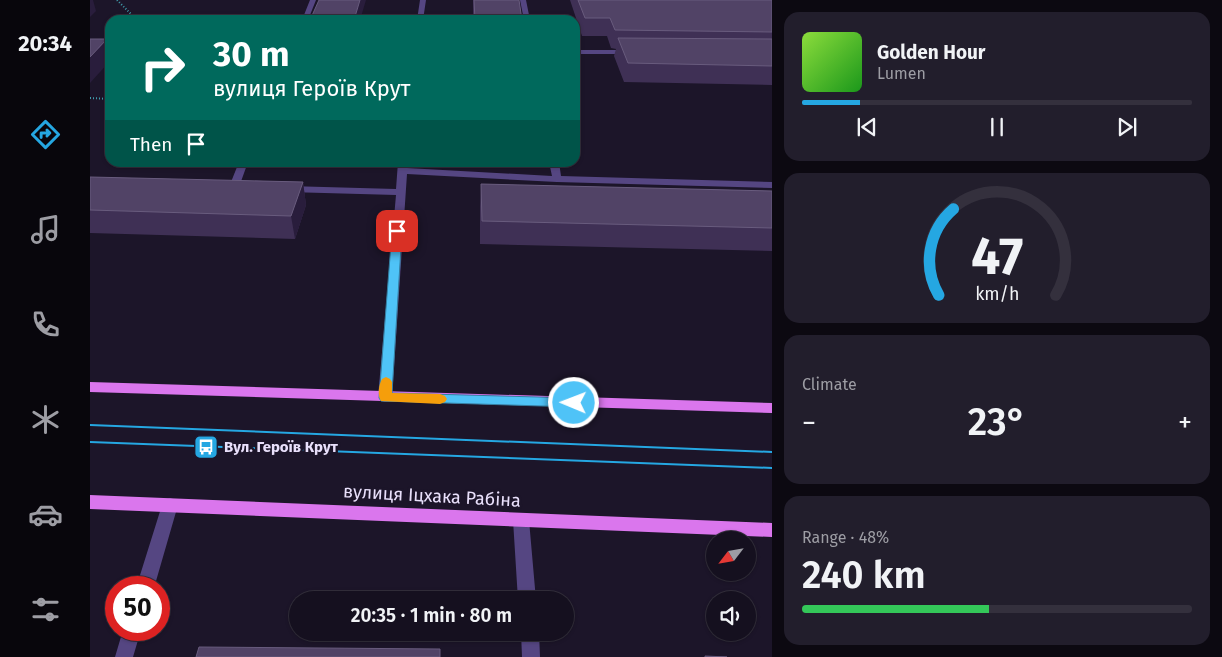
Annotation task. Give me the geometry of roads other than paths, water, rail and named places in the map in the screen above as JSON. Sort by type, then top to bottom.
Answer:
[{"type":"main road","points":[[90,387],[385,398],[772,408]]},
{"type":"main road","name":"вулиця Іцхака Рабіна","points":[[90,502],[772,530]]},
{"type":"street","points":[[307,15],[313,0]]},
{"type":"street","points":[[421,15],[423,0]]},
{"type":"street","points":[[523,0],[525,15]]},
{"type":"street","points":[[90,46],[105,46]]},
{"type":"street","points":[[580,52],[644,52]]},
{"type":"street","points":[[234,187],[242,167]]},
{"type":"street","points":[[385,398],[402,167],[557,179],[772,185]]},
{"type":"street","points":[[555,167],[557,179]]},
{"type":"street","points":[[273,188],[400,192]]},
{"type":"street","points":[[149,576],[170,505]]},
{"type":"street","points":[[522,520],[526,591]]},
{"type":"street","points":[[124,657],[129,641]]},
{"type":"street","points":[[530,641],[531,657]]},
{"type":"tram line","points":[[90,425],[772,452]]},
{"type":"tram line","points":[[90,442],[772,468]]},
{"type":"place","name":"Вул. Героїв Крут","points":[[206,447]]}]
